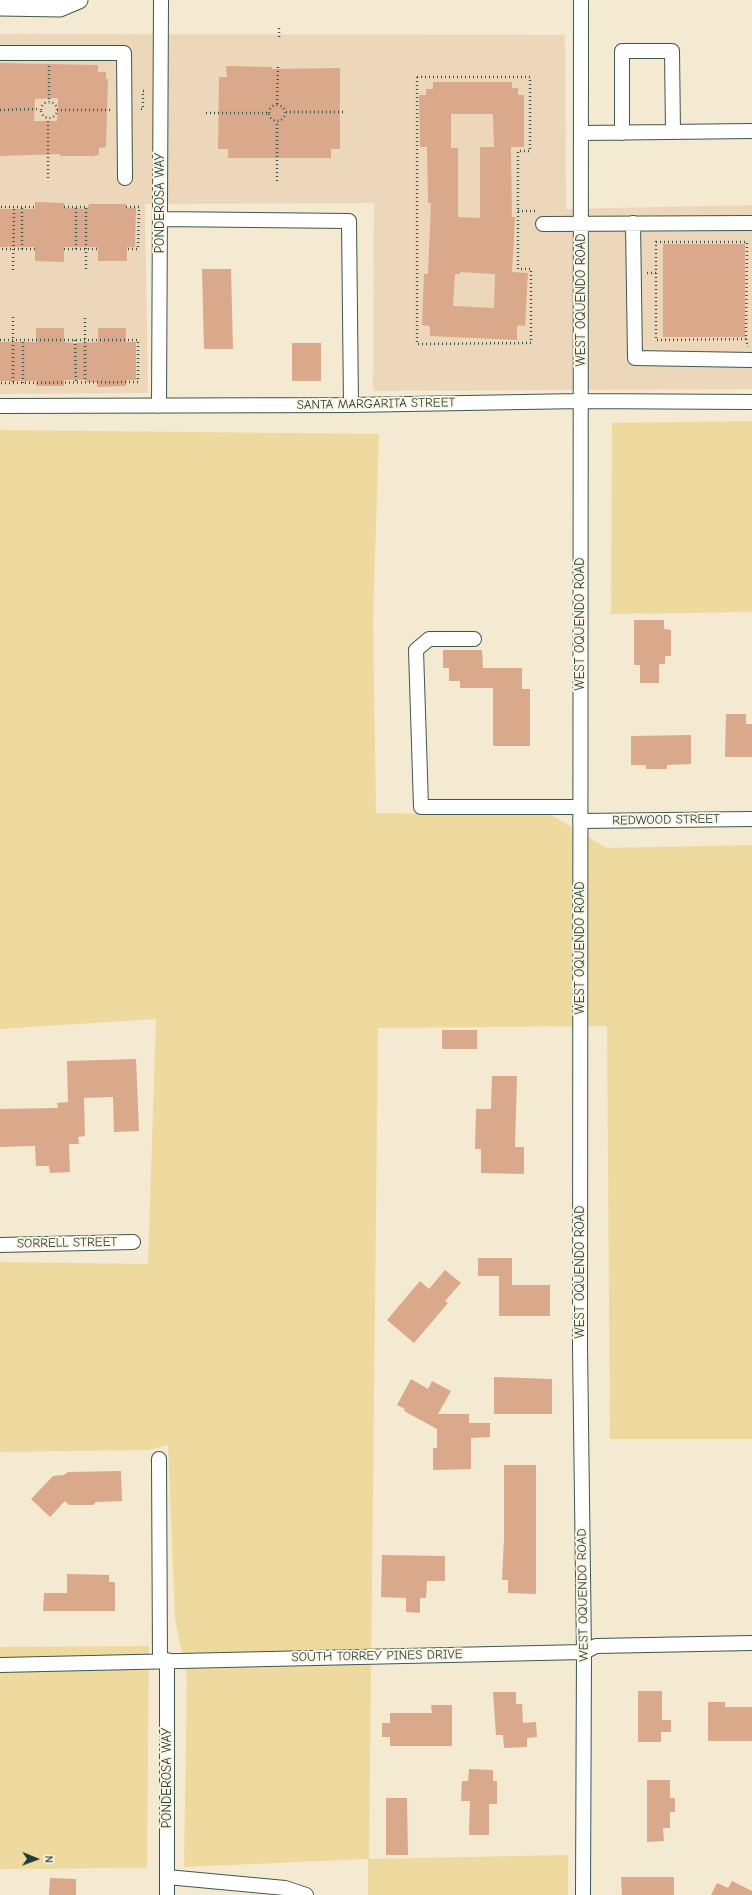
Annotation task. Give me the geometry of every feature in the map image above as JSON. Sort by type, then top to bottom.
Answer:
[{"type":"main road","points":[[0,7],[60,8],[80,0]]},
{"type":"street","name":"PONDEROSA WAY","points":[[159,406],[161,0]]},
{"type":"street","name":"WEST OQUENDO ROAD","points":[[581,0],[580,1346],[584,1652],[583,1895]]},
{"type":"street","points":[[622,133],[622,51],[672,51],[673,132]]},
{"type":"street","points":[[0,53],[124,53],[124,178]]},
{"type":"street","points":[[581,132],[622,133],[752,131]]},
{"type":"street","points":[[543,218],[581,223],[752,223]]},
{"type":"street","points":[[160,219],[349,221],[350,405]]},
{"type":"street","points":[[633,223],[635,358],[752,360]]},
{"type":"street","name":"SANTA MARGARITA STREET","points":[[0,406],[350,405],[580,401],[752,402]]},
{"type":"street","name":"REDWOOD STREET","points":[[474,639],[429,639],[416,650],[421,807],[580,814],[752,819]]},
{"type":"street","name":"SORRELL STREET","points":[[0,1244],[133,1242]]},
{"type":"street","name":"PONDEROSA WAY","points":[[159,1459],[167,1895]]},
{"type":"street","name":"SOUTH TORREY PINES DRIVE","points":[[0,1665],[163,1660],[584,1652],[596,1646],[752,1643]]},
{"type":"street","points":[[167,1877],[285,1888],[306,1895]]},
{"type":"path","points":[[279,28],[279,37]]},
{"type":"path","points":[[49,53],[49,101]]},
{"type":"path","points":[[277,104],[278,65]]},
{"type":"path","points":[[417,77],[530,77],[530,152],[518,151],[518,211],[518,269],[531,269],[530,343],[417,344],[417,77]]},
{"type":"path","points":[[141,109],[143,109],[143,91],[147,91]]},
{"type":"path","points":[[40,109],[42,105],[49,101]]},
{"type":"path","points":[[49,101],[56,106],[57,110]]},
{"type":"path","points":[[277,104],[285,108],[286,112]]},
{"type":"path","points":[[277,104],[270,108],[270,117],[277,121],[282,120],[286,112]]},
{"type":"path","points":[[0,110],[40,109]]},
{"type":"path","points":[[40,109],[44,117],[48,118]]},
{"type":"path","points":[[57,110],[115,110]]},
{"type":"path","points":[[48,118],[56,114],[57,110]]},
{"type":"path","points":[[286,112],[346,112]]},
{"type":"path","points":[[206,113],[269,113]]},
{"type":"path","points":[[48,118],[48,178]]},
{"type":"path","points":[[277,121],[277,181]]},
{"type":"path","points":[[1,207],[35,207]]},
{"type":"path","points":[[13,270],[14,207]]},
{"type":"path","points":[[22,207],[22,249]]},
{"type":"path","points":[[64,207],[87,208],[86,269]]},
{"type":"path","points":[[126,207],[139,207],[138,249],[127,249]]},
{"type":"path","points":[[76,208],[76,249]]},
{"type":"path","points":[[518,211],[543,218]]},
{"type":"path","points":[[656,242],[746,242],[746,339],[656,340],[656,242]]},
{"type":"path","points":[[2,249],[35,249]]},
{"type":"path","points":[[64,249],[98,249]]},
{"type":"path","points":[[13,317],[13,383]]},
{"type":"path","points":[[85,318],[85,382]]},
{"type":"path","points":[[0,340],[138,340],[138,382],[0,383]]},
{"type":"path","points":[[23,340],[23,383]]},
{"type":"path","points":[[75,340],[76,382]]},
{"type":"shaded area","points":[[0,34],[565,35],[566,209],[752,205],[752,389],[373,391],[374,203],[145,204],[148,393],[0,394]]},
{"type":"sand","points":[[752,421],[752,612],[611,614],[612,423]]},
{"type":"sand","points":[[0,430],[379,434],[373,618],[376,813],[551,815],[607,848],[752,845],[752,1439],[610,1439],[607,1026],[378,1028],[369,1859],[568,1855],[568,1895],[368,1895],[368,1859],[184,1867],[187,1679],[175,1618],[168,1445],[149,1450],[0,1452],[0,1262],[148,1264],[156,1019],[0,1029]]},
{"type":"sand","points":[[149,1646],[147,1868],[0,1869],[0,1647]]},
{"type":"building","points":[[0,63],[98,65],[98,72],[106,72],[106,79],[108,79],[106,147],[99,148],[99,155],[60,156],[60,154],[0,156]],"holes":[[[58,98],[57,121],[34,121],[35,99]]]},
{"type":"building","points":[[226,66],[272,67],[272,69],[340,68],[340,149],[331,149],[331,158],[228,158],[228,149],[218,149],[219,77],[227,77]]},
{"type":"building","points":[[433,82],[512,82],[512,88],[518,88],[518,95],[524,95],[524,147],[511,147],[512,217],[515,217],[512,272],[528,273],[525,326],[517,325],[517,340],[430,336],[430,326],[422,325],[424,274],[428,274],[431,203],[428,203],[427,147],[420,147],[419,95],[426,95],[426,89],[433,89]],"holes":[[[451,114],[493,114],[494,147],[480,147],[480,218],[458,217],[458,148],[451,148]],[[460,272],[495,274],[494,308],[453,306],[455,274],[460,274]]]},
{"type":"building","points":[[35,202],[64,203],[65,208],[88,209],[89,204],[126,204],[126,208],[136,208],[135,247],[127,247],[127,261],[98,261],[98,247],[64,247],[64,262],[35,261],[35,247],[0,247],[0,209],[35,209]]},
{"type":"building","points":[[663,244],[745,244],[745,337],[663,337]]},
{"type":"building","points":[[202,269],[231,269],[233,349],[204,349]]},
{"type":"building","points":[[36,328],[64,328],[64,342],[74,343],[98,342],[98,328],[126,328],[126,342],[136,342],[136,380],[127,380],[126,386],[97,387],[97,382],[86,382],[86,380],[64,380],[64,386],[36,386],[36,381],[0,381],[0,342],[36,342]]},
{"type":"building","points":[[292,343],[321,343],[321,381],[292,381]]},
{"type":"building","points":[[634,620],[664,620],[664,629],[671,630],[671,656],[665,656],[665,664],[659,664],[659,683],[640,683],[640,665],[634,665]]},
{"type":"building","points":[[443,650],[482,650],[483,668],[522,668],[522,689],[530,689],[530,746],[493,746],[493,688],[460,688],[460,681],[449,681],[449,668],[443,668]]},
{"type":"building","points":[[726,714],[746,714],[746,724],[752,724],[752,757],[725,757]]},
{"type":"building","points":[[691,735],[691,764],[667,765],[667,769],[646,769],[646,765],[631,765],[631,736]]},
{"type":"building","points":[[442,1030],[477,1030],[477,1049],[442,1049]]},
{"type":"building","points":[[136,1059],[139,1131],[114,1132],[113,1097],[84,1098],[85,1136],[78,1137],[79,1144],[69,1144],[70,1172],[50,1173],[49,1166],[36,1166],[35,1146],[0,1147],[0,1109],[58,1108],[57,1103],[68,1102],[67,1061]]},
{"type":"building","points":[[492,1076],[517,1076],[515,1147],[524,1147],[524,1174],[481,1173],[481,1149],[475,1149],[476,1109],[491,1109]]},
{"type":"building","points":[[478,1258],[512,1258],[512,1285],[550,1285],[550,1316],[499,1316],[499,1276],[478,1276]]},
{"type":"building","points":[[445,1270],[461,1283],[445,1301],[448,1303],[414,1343],[387,1320],[420,1281],[429,1289]]},
{"type":"building","points":[[494,1377],[552,1379],[552,1414],[494,1414]]},
{"type":"building","points":[[411,1379],[428,1389],[432,1381],[451,1391],[438,1414],[469,1414],[469,1423],[490,1423],[490,1437],[471,1438],[471,1469],[433,1470],[433,1448],[437,1448],[437,1429],[404,1411],[405,1409],[397,1405]]},
{"type":"building","points":[[504,1465],[536,1465],[536,1594],[508,1593],[508,1580],[502,1580],[504,1539]]},
{"type":"building","points":[[121,1471],[122,1501],[96,1502],[93,1505],[69,1505],[65,1501],[50,1517],[31,1499],[53,1476],[64,1475],[68,1472]]},
{"type":"building","points":[[382,1555],[445,1556],[445,1581],[427,1581],[426,1598],[420,1598],[420,1613],[406,1612],[406,1598],[381,1597]]},
{"type":"building","points":[[67,1574],[109,1575],[109,1582],[115,1582],[115,1611],[43,1611],[44,1593],[67,1593]]},
{"type":"building","points":[[638,1691],[662,1691],[662,1720],[671,1720],[671,1732],[661,1732],[661,1742],[638,1742]]},
{"type":"building","points":[[493,1692],[516,1692],[516,1704],[522,1704],[523,1723],[536,1722],[537,1737],[527,1738],[527,1747],[504,1748],[503,1735],[496,1735]]},
{"type":"building","points":[[708,1702],[725,1702],[725,1707],[752,1707],[752,1741],[708,1741]]},
{"type":"building","points":[[431,1705],[452,1705],[452,1746],[390,1746],[390,1737],[382,1737],[382,1723],[390,1723],[390,1713],[432,1713]]},
{"type":"building","points":[[469,1769],[493,1770],[493,1781],[497,1781],[497,1804],[489,1804],[489,1835],[469,1835],[470,1801],[461,1801],[462,1781],[468,1781]]},
{"type":"building","points":[[647,1780],[670,1780],[670,1798],[675,1798],[675,1812],[670,1812],[670,1828],[663,1828],[664,1841],[647,1842]]},
{"type":"building","points":[[386,1798],[407,1798],[408,1855],[386,1855]]},
{"type":"building","points":[[621,1877],[674,1877],[674,1895],[622,1895]]},
{"type":"building","points":[[50,1878],[76,1879],[76,1895],[49,1895]]},
{"type":"building","points":[[732,1881],[752,1891],[752,1895],[711,1895],[717,1883],[728,1888]]}]
